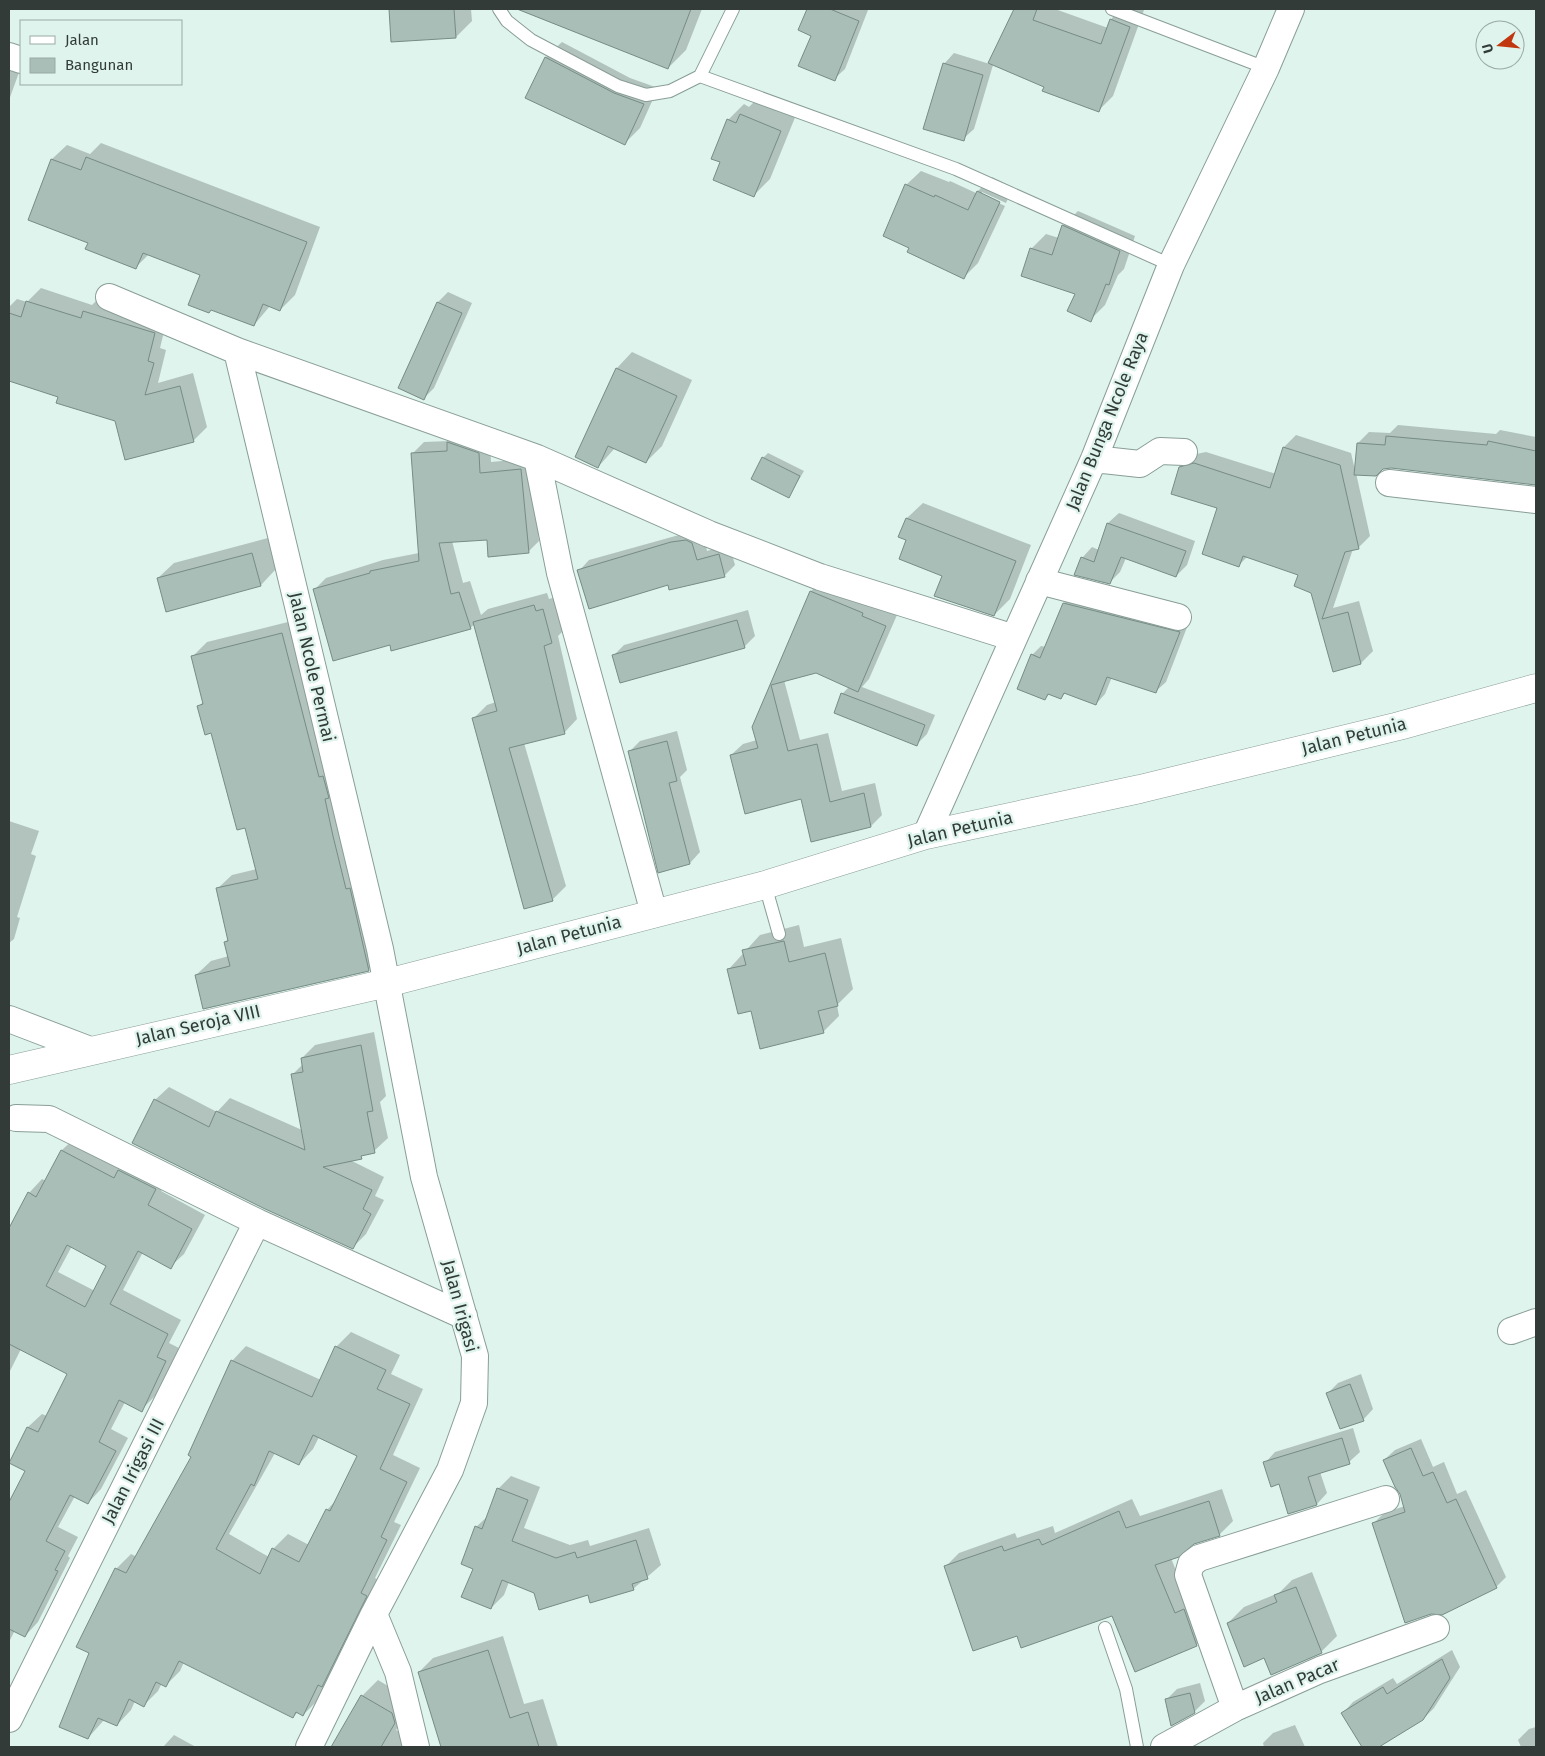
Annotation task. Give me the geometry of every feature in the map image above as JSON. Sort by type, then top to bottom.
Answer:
[{"type":"street","name":"Jalan Bunga Ncole Raya","points":[[926,835],[1094,459],[1171,265],[1266,68],[1291,9]]},
{"type":"street","points":[[108,297],[237,351],[537,458],[709,534],[820,577],[1014,638]]},
{"type":"street","name":"Jalan Ncole Permai","points":[[237,351],[387,982]]},
{"type":"street","points":[[1094,459],[1140,464],[1160,451],[1184,452]]},
{"type":"street","points":[[537,458],[560,573],[654,913]]},
{"type":"street","points":[[1389,483],[1536,500]]},
{"type":"street","points":[[1039,581],[1178,617]]},
{"type":"street","name":"Jalan Petunia","points":[[387,982],[765,885],[926,835],[1150,786],[1399,726],[1536,688]]},
{"type":"street","name":"Jalan Seroja VIII","points":[[9,1070],[387,982]]},
{"type":"street","name":"Jalan Irigasi","points":[[309,1747],[374,1614],[450,1470],[468,1425],[474,1403],[475,1356],[424,1177],[387,982]]},
{"type":"street","points":[[9,1019],[90,1050]]},
{"type":"street","points":[[11,1118],[49,1119],[257,1222],[464,1316]]},
{"type":"street","name":"Jalan Irigasi III","points":[[9,1719],[257,1222]]},
{"type":"street","points":[[1511,1331],[1536,1322]]},
{"type":"street","points":[[1235,1708],[1188,1575],[1191,1564],[1199,1558],[1386,1499]]},
{"type":"street","points":[[374,1614],[398,1672],[416,1747]]},
{"type":"street","name":"Jalan Pacar","points":[[1164,1747],[1235,1708],[1320,1670],[1436,1628]]},
{"type":"lane","points":[[498,9],[506,21],[519,32],[618,86],[646,94],[670,92],[700,76],[733,9]]},
{"type":"lane","points":[[1112,9],[1266,68]]},
{"type":"lane","points":[[700,76],[956,169],[1171,265]]},
{"type":"lane","points":[[765,885],[780,934]]},
{"type":"lane","points":[[1105,1628],[1126,1689],[1137,1747]]},
{"type":"building","points":[[389,9],[454,9],[456,38],[391,42]]},
{"type":"building","points":[[517,9],[691,9],[668,69]]},
{"type":"building","points":[[807,9],[830,9],[859,21],[835,81],[798,66],[811,36],[798,30]]},
{"type":"building","points":[[1014,9],[1037,9],[1033,20],[1101,44],[1110,19],[1130,27],[1099,112],[1042,91],[1044,87],[988,63]]},
{"type":"building","points":[[545,57],[614,93],[644,104],[625,145],[525,98]]},
{"type":"building","points":[[943,63],[983,75],[964,141],[923,129]]},
{"type":"building","points":[[740,114],[781,131],[754,197],[713,180],[720,162],[711,159],[727,119],[736,123]]},
{"type":"building","points":[[86,157],[307,242],[280,311],[263,304],[254,326],[211,310],[209,313],[188,305],[200,275],[143,253],[136,269],[85,249],[88,243],[28,220],[51,159],[81,170]]},
{"type":"building","points":[[905,184],[968,210],[977,191],[1000,202],[964,279],[907,252],[909,248],[883,236]]},
{"type":"building","points":[[1062,225],[1120,251],[1109,285],[1106,284],[1091,322],[1067,311],[1075,294],[1021,276],[1030,248],[1052,255]]},
{"type":"building","points":[[26,301],[81,318],[83,311],[155,333],[148,361],[154,363],[145,395],[180,386],[194,442],[125,460],[115,421],[56,403],[58,397],[9,381],[9,313],[21,317]]},
{"type":"building","points":[[437,302],[462,313],[424,400],[398,388]]},
{"type":"building","points":[[616,368],[677,396],[646,463],[608,446],[598,468],[575,457]]},
{"type":"building","points":[[1386,436],[1487,445],[1488,441],[1536,451],[1536,485],[1391,468],[1383,469],[1376,476],[1354,475],[1357,443],[1385,445]]},
{"type":"building","points":[[447,442],[479,453],[480,473],[521,469],[529,553],[488,557],[487,540],[439,543],[451,594],[459,592],[471,629],[391,651],[390,645],[333,661],[313,589],[370,573],[370,571],[419,561],[411,453],[447,451]]},
{"type":"building","points":[[1283,447],[1340,465],[1359,549],[1345,552],[1322,619],[1348,612],[1361,664],[1333,672],[1311,593],[1294,586],[1298,575],[1243,556],[1239,567],[1202,554],[1217,508],[1171,494],[1179,467],[1194,463],[1270,488]]},
{"type":"building","points":[[762,457],[800,476],[789,498],[751,479]]},
{"type":"building","points":[[906,518],[1016,561],[994,616],[934,596],[942,576],[899,559],[906,540],[898,537]]},
{"type":"building","points":[[1107,523],[1186,551],[1176,577],[1121,557],[1110,584],[1074,575],[1081,557],[1094,562]]},
{"type":"building","points":[[686,540],[692,543],[697,560],[719,554],[725,577],[669,590],[668,585],[589,609],[577,570],[671,542]]},
{"type":"building","points":[[252,553],[261,586],[166,612],[157,578]]},
{"type":"building","points":[[810,591],[863,613],[862,616],[886,626],[858,692],[816,673],[771,685],[788,751],[817,744],[830,802],[864,793],[871,827],[811,842],[801,799],[745,814],[730,755],[758,748],[752,727]]},
{"type":"building","points":[[1063,603],[1180,632],[1156,693],[1107,677],[1096,705],[1064,693],[1061,699],[1048,694],[1045,700],[1017,689],[1031,654],[1040,658]]},
{"type":"building","points":[[534,605],[536,611],[543,609],[552,643],[544,646],[565,734],[509,748],[553,901],[524,909],[472,718],[497,711],[473,622]]},
{"type":"building","points":[[737,620],[745,648],[620,683],[612,655]]},
{"type":"building","points":[[282,633],[319,777],[323,776],[329,798],[325,799],[333,836],[346,889],[350,888],[369,971],[203,1009],[195,975],[230,966],[224,942],[228,941],[216,888],[258,879],[245,828],[237,830],[211,733],[205,735],[197,706],[203,704],[191,656]]},
{"type":"building","points":[[841,693],[925,725],[917,746],[834,713]]},
{"type":"building","points":[[667,741],[677,781],[669,783],[690,864],[658,873],[628,751]]},
{"type":"building","points":[[784,941],[789,962],[825,953],[838,1006],[818,1011],[824,1033],[760,1049],[751,1011],[738,1014],[727,969],[746,965],[742,950]]},
{"type":"building","points":[[361,1045],[373,1111],[367,1112],[375,1153],[361,1156],[362,1159],[323,1167],[372,1190],[363,1209],[371,1214],[353,1249],[263,1208],[132,1143],[154,1099],[209,1127],[216,1111],[305,1150],[291,1074],[303,1072],[301,1058]]},
{"type":"building","points":[[61,1150],[114,1178],[118,1170],[156,1189],[148,1205],[192,1229],[171,1269],[138,1251],[110,1304],[168,1334],[157,1357],[166,1361],[142,1412],[119,1400],[99,1442],[116,1451],[88,1504],[70,1495],[46,1541],[65,1551],[55,1570],[58,1571],[25,1637],[9,1629],[9,1502],[25,1471],[9,1463],[27,1427],[38,1432],[67,1374],[9,1344],[9,1228],[28,1192],[36,1197]],"holes":[[[67,1245],[106,1266],[85,1307],[46,1286]]]},
{"type":"building","points":[[335,1346],[386,1370],[377,1389],[410,1404],[380,1469],[407,1482],[381,1537],[387,1540],[361,1593],[367,1596],[322,1687],[318,1685],[303,1716],[296,1712],[293,1718],[179,1661],[166,1687],[156,1682],[144,1707],[129,1699],[117,1726],[98,1718],[88,1739],[59,1727],[89,1653],[76,1647],[115,1568],[126,1573],[191,1457],[188,1455],[231,1360],[312,1397]],"holes":[[[313,1435],[357,1456],[330,1511],[326,1509],[299,1562],[272,1548],[260,1574],[216,1549],[251,1484],[254,1486],[269,1451],[299,1465]]]},
{"type":"building","points":[[1350,1384],[1364,1421],[1340,1429],[1326,1393]]},
{"type":"building","points":[[1342,1438],[1350,1464],[1308,1477],[1317,1505],[1288,1514],[1279,1484],[1271,1487],[1263,1462]]},
{"type":"building","points":[[1411,1448],[1423,1476],[1433,1472],[1447,1503],[1456,1499],[1497,1588],[1442,1615],[1431,1614],[1405,1623],[1372,1523],[1405,1512],[1400,1494],[1383,1460]]},
{"type":"building","points":[[497,1488],[528,1500],[512,1541],[556,1558],[575,1552],[577,1558],[636,1540],[648,1579],[632,1584],[634,1590],[590,1603],[588,1595],[539,1610],[534,1593],[502,1580],[491,1609],[461,1597],[473,1569],[461,1564],[475,1526],[482,1529]]},
{"type":"building","points":[[1209,1501],[1220,1536],[1194,1544],[1179,1557],[1155,1565],[1175,1613],[1184,1609],[1197,1646],[1135,1672],[1112,1616],[1021,1648],[1017,1636],[973,1651],[944,1566],[1002,1546],[1004,1551],[1039,1539],[1042,1545],[1119,1511],[1126,1528]]},
{"type":"building","points":[[1296,1587],[1322,1653],[1271,1675],[1264,1658],[1244,1667],[1227,1623],[1277,1602],[1274,1595]]},
{"type":"building","points":[[488,1650],[510,1718],[528,1712],[539,1747],[441,1747],[418,1672]]},
{"type":"building","points":[[1442,1659],[1450,1678],[1423,1720],[1379,1747],[1362,1747],[1341,1713],[1383,1687],[1387,1694]]},
{"type":"building","points":[[1190,1693],[1195,1713],[1171,1726],[1165,1699]]},
{"type":"building","points":[[361,1695],[392,1713],[395,1723],[381,1747],[331,1747]]}]
